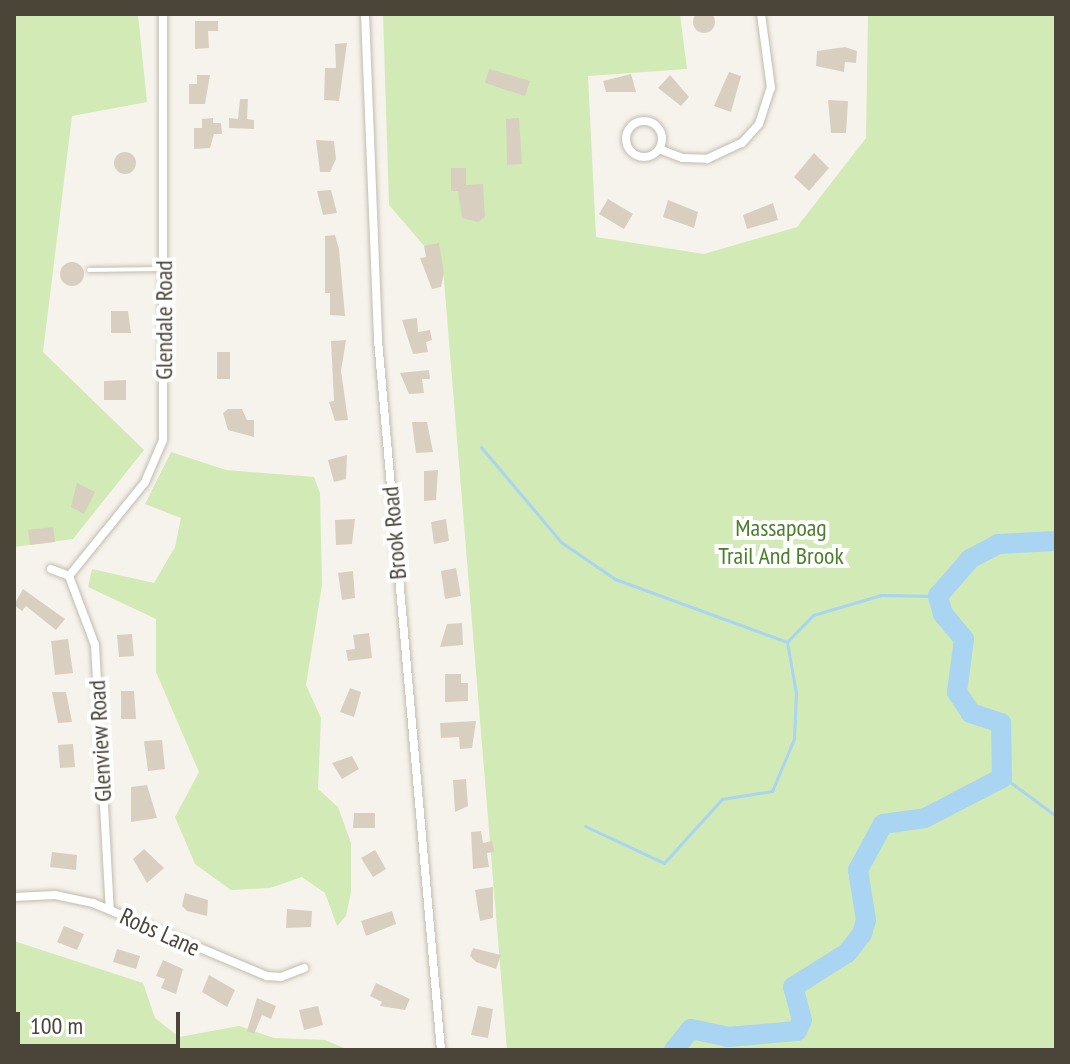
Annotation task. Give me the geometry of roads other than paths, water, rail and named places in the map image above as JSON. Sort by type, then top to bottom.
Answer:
[{"type":"street","name":"Glendale Road","points":[[69,576],[145,482],[160,451],[164,428],[163,14]]},
{"type":"street","name":"Brook Road","points":[[365,14],[378,340],[441,1050]]},
{"type":"street","points":[[659,149],[682,158],[707,159],[731,151],[752,134],[766,113],[771,88],[761,14]]},
{"type":"street","points":[[637,122],[652,122],[662,134],[659,149],[647,157],[636,155],[627,144],[629,129],[637,122]]},
{"type":"street","points":[[51,569],[69,576]]},
{"type":"street","name":"Glenview Road","points":[[69,576],[95,645],[110,910]]},
{"type":"street","name":"Robs Lane","points":[[14,897],[55,895],[110,910],[267,976],[281,977],[304,968]]},
{"type":"lane","points":[[89,270],[164,269]]},
{"type":"waterway","points":[[481,447],[561,542],[615,579],[787,642],[813,615],[881,595],[938,596]]},
{"type":"waterway","points":[[674,1050],[691,1029],[728,1037],[797,1031],[802,1020],[793,987],[847,953],[862,934],[866,920],[858,870],[883,824],[925,818],[1002,778],[1001,723],[971,713],[957,692],[964,639],[943,614],[938,596],[970,559],[998,544],[1056,541]]},
{"type":"waterway","points":[[585,826],[664,863],[722,799],[772,791],[794,739],[796,693],[787,642]]},
{"type":"waterway","points":[[1003,777],[1056,816]]},
{"type":"park label","name":"Massapoag Trail And Brook","points":[[781,542]]}]
